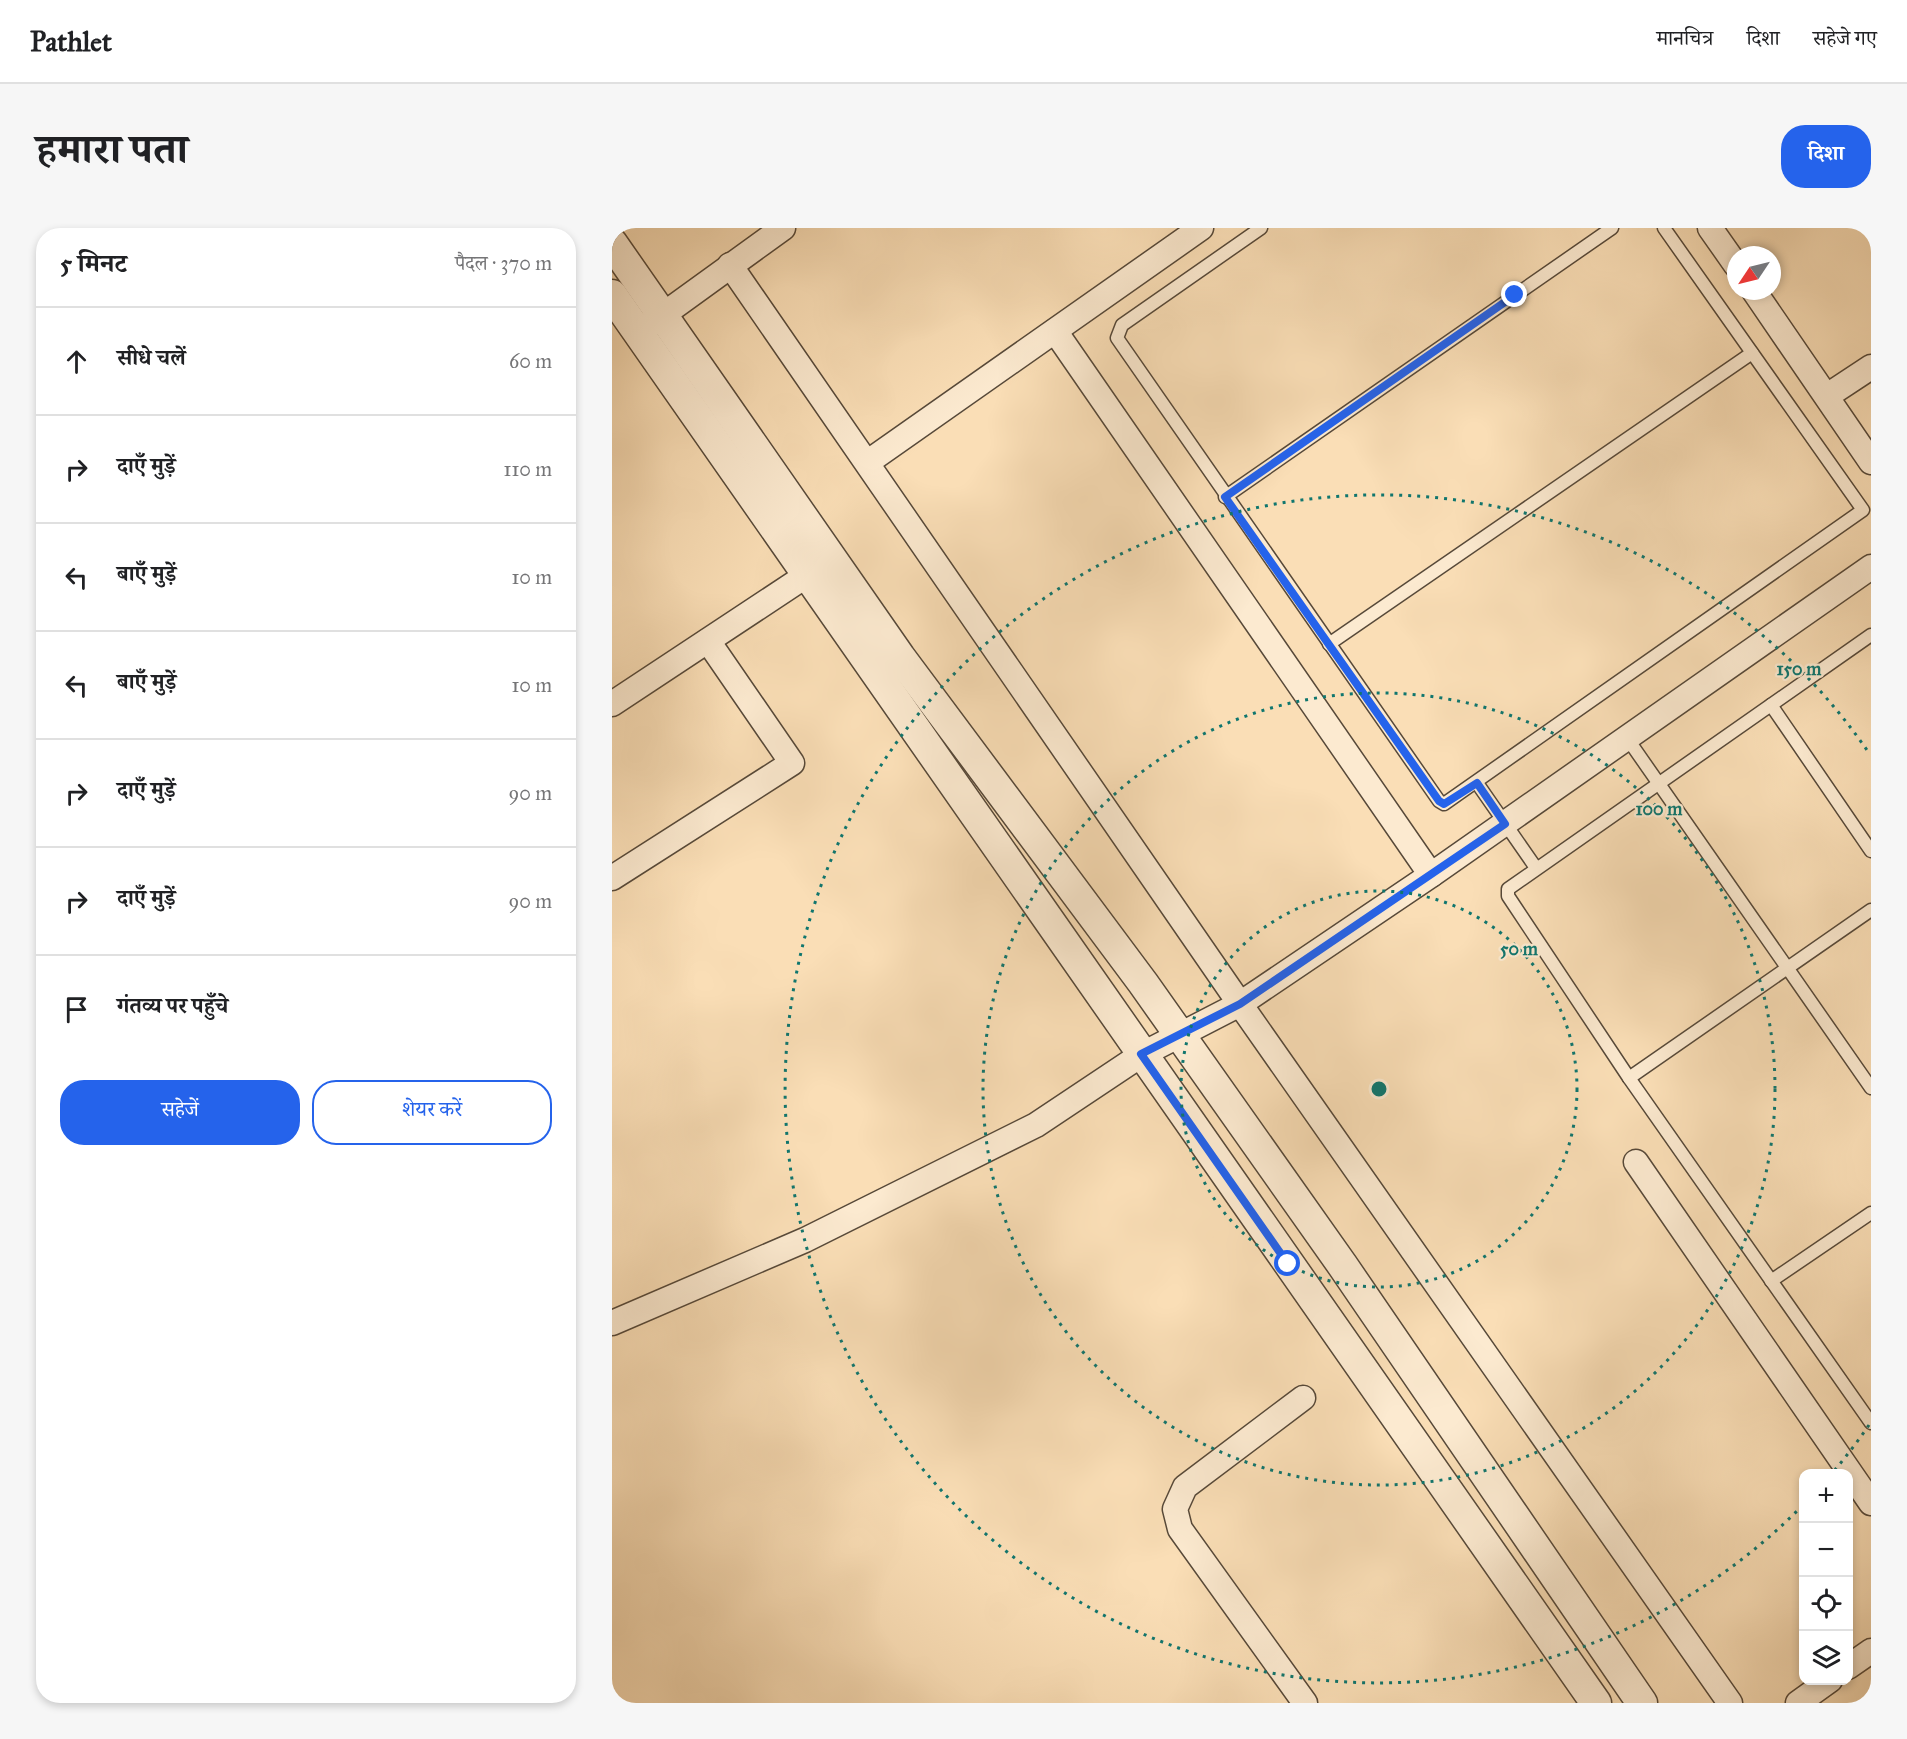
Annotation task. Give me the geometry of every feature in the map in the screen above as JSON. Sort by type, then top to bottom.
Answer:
[{"type":"street","points":[[650,324],[783,228]]},
{"type":"street","points":[[868,462],[1201,228]]},
{"type":"street","points":[[1710,228],[1727,252]]},
{"type":"street","points":[[612,243],[650,324],[807,575],[1596,1703]]},
{"type":"street","points":[[730,265],[1240,1004],[1730,1703]]},
{"type":"street","points":[[612,295],[650,324],[1179,1035],[1343,1266],[1642,1703]]},
{"type":"street","points":[[1760,300],[1871,462]]},
{"type":"street","points":[[1055,331],[1431,875]]},
{"type":"street","points":[[1827,396],[1871,366]]},
{"type":"street","points":[[612,1323],[805,1240],[1036,1125],[1141,1054],[1240,1004],[1505,824],[1871,567]]},
{"type":"street","points":[[612,704],[807,575]]},
{"type":"street","points":[[612,878],[792,763],[708,641]]},
{"type":"street","points":[[1636,1162],[1871,1503]]},
{"type":"street","points":[[1303,1398],[1185,1487],[1175,1509],[1180,1529],[1305,1703]]},
{"type":"street","points":[[1853,1664],[1871,1651]]},
{"type":"street","points":[[1798,1703],[1823,1685]]},
{"type":"lane","points":[[1261,228],[1122,325],[1117,334],[1118,343],[1439,801],[1444,804],[1450,802],[1863,510],[1664,228]]},
{"type":"lane","points":[[1225,497],[1612,228]]},
{"type":"lane","points":[[1329,644],[1752,353]]},
{"type":"lane","points":[[1871,635],[1512,884],[1508,889],[1509,896],[1629,1078],[1871,1423]]},
{"type":"lane","points":[[1771,705],[1871,851]]},
{"type":"lane","points":[[1626,738],[1871,1088]]},
{"type":"lane","points":[[1477,783],[1536,868]]},
{"type":"lane","points":[[1629,1078],[1871,910]]},
{"type":"lane","points":[[1771,1281],[1871,1213]]},
{"type":"route","points":[[1288,1264],[1141,1054],[1240,1004],[1505,824],[1477,783],[1450,802],[1444,804],[1439,801],[1225,497],[1515,295]]}]
